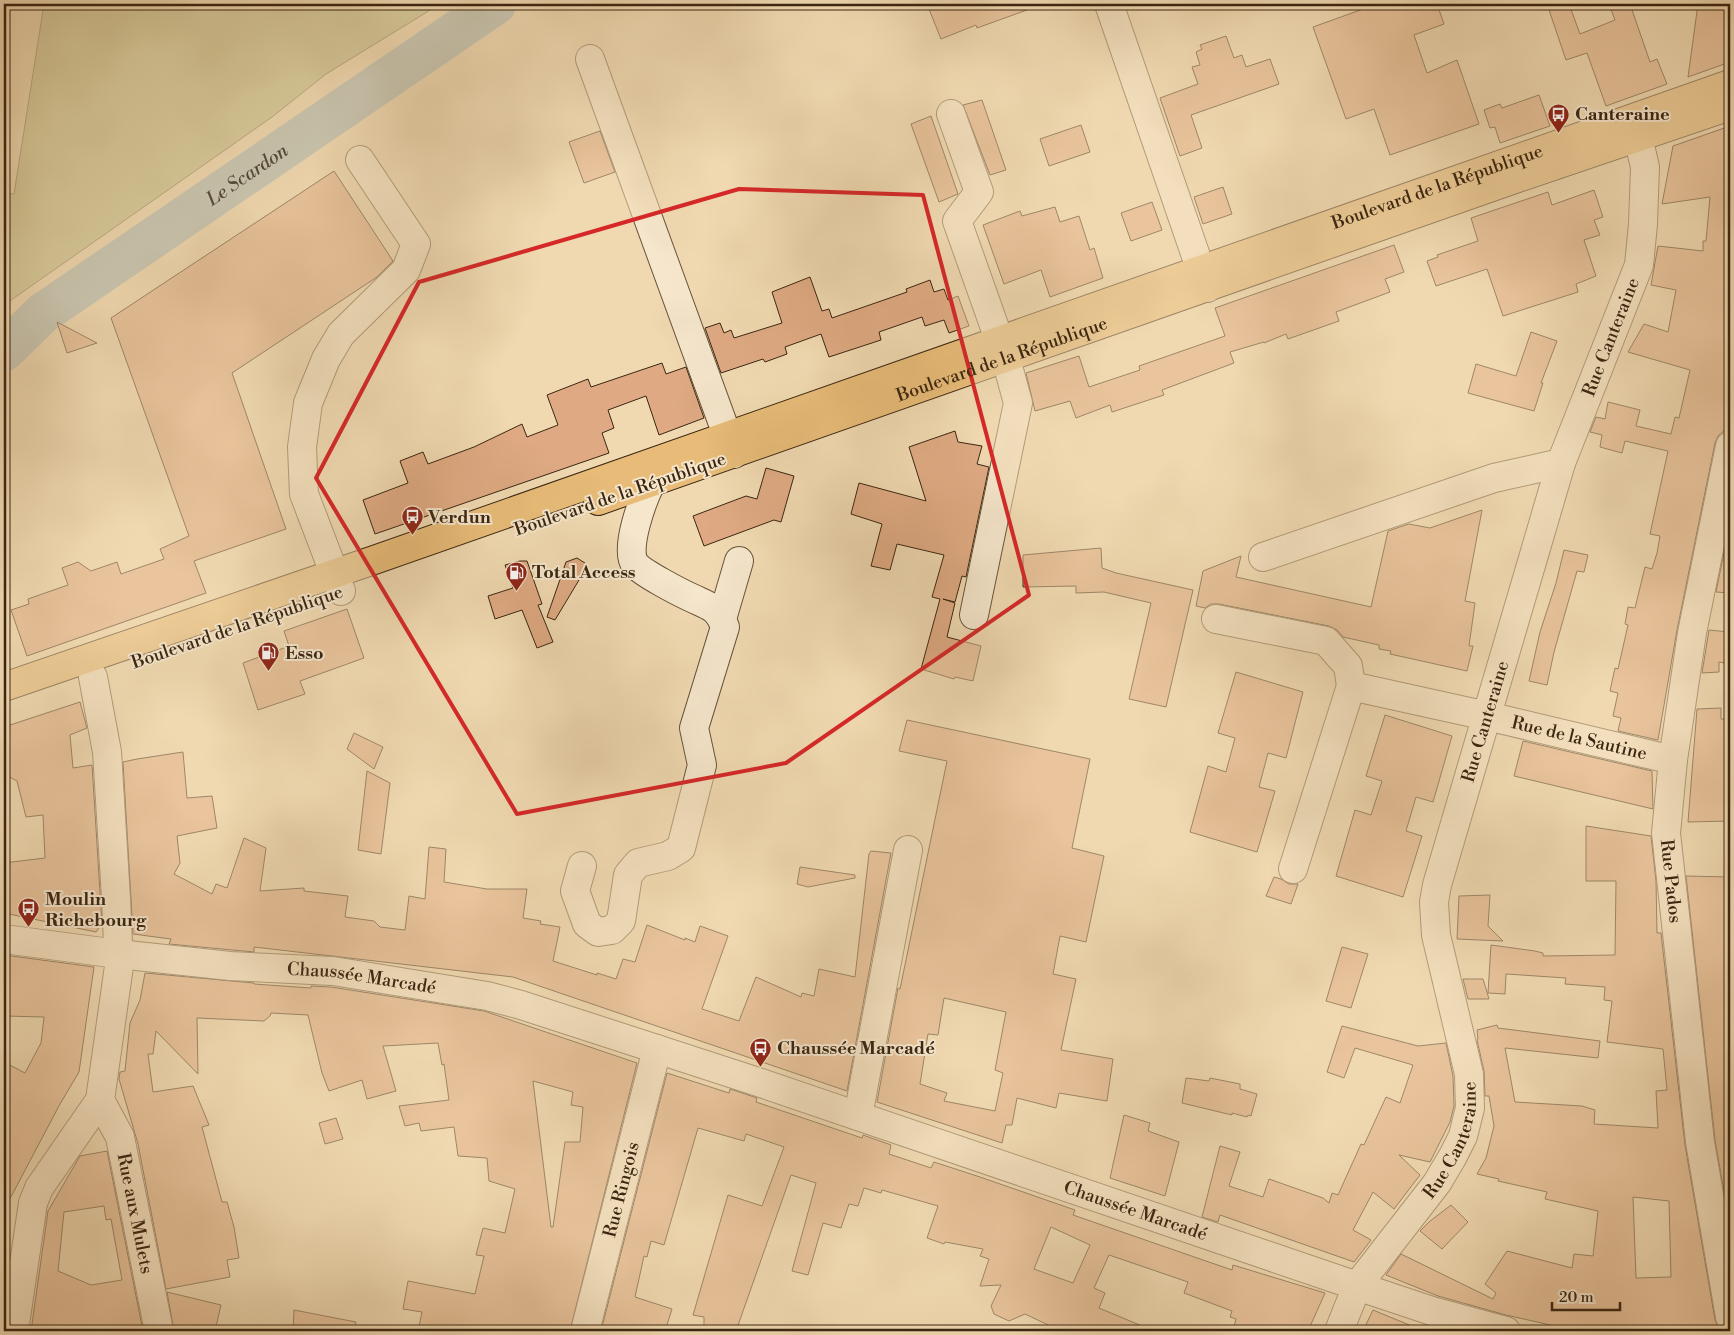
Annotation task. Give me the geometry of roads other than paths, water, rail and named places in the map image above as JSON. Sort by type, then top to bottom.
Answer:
[{"type":"main road","name":"Boulevard de la République","points":[[4,687],[651,483],[731,444],[1203,279],[1730,84]]},
{"type":"main road","name":"Boulevard de la République","points":[[1203,279],[1730,106]]},
{"type":"main road","name":"Boulevard de la République","points":[[4,706],[93,677],[668,456],[731,444]]},
{"type":"street","points":[[1109,4],[1203,279]]},
{"type":"street","points":[[590,59],[731,444]]},
{"type":"street","points":[[951,114],[979,192],[957,221],[1003,349],[1018,403],[974,615]]},
{"type":"street","name":"Rue Canteraine","points":[[1339,1331],[1357,1286],[1437,1182],[1463,1136],[1470,1108],[1470,1074],[1436,936],[1434,902],[1437,886],[1561,463],[1639,266],[1645,167],[1638,137]]},
{"type":"street","points":[[338,582],[304,494],[302,447],[308,403],[326,359],[341,334],[406,270],[416,244],[360,160]]},
{"type":"street","name":"Rue Pados","points":[[1730,446],[1692,633],[1673,760],[1666,833],[1700,1142],[1730,1317]]},
{"type":"street","points":[[582,866],[575,891],[587,924],[598,932],[612,930],[621,922],[628,875],[638,863],[668,856],[681,848],[702,765],[694,728],[725,627],[716,610],[677,591],[636,566],[631,550],[636,523],[651,483],[668,456]]},
{"type":"street","points":[[1263,557],[1494,478],[1561,463]]},
{"type":"street","points":[[722,619],[739,561]]},
{"type":"street","points":[[1216,619],[1326,641],[1348,666],[1351,686],[1293,869]]},
{"type":"street","points":[[14,1331],[33,1203],[40,1188],[100,1100],[119,966],[107,752],[93,677]]},
{"type":"street","name":"Rue de la Sautine","points":[[1351,686],[1673,760]]},
{"type":"street","points":[[858,1116],[908,850]]},
{"type":"street","name":"Chaussée Marcadé","points":[[4,939],[230,966],[333,971],[487,996],[521,1004],[858,1116],[1357,1286],[1440,1313],[1506,1331]]},
{"type":"street","name":"Rue Ringois","points":[[586,1331],[657,1049]]},
{"type":"street","name":"Rue aux Mulets","points":[[100,1100],[120,1137],[159,1331]]},
{"type":"waterway","name":"Le Scardon","points":[[4,351],[43,313],[496,4]]},
{"type":"place","name":"Canteraine","points":[[1559,133]]},
{"type":"place","name":"Verdun","points":[[412,536]]},
{"type":"place","name":"Total Access","points":[[516,591]]},
{"type":"place","name":"Esso","points":[[269,672]]},
{"type":"place","name":"Moulin Richebourg","points":[[29,928]]},
{"type":"place","name":"Chaussée Marcadé","points":[[761,1067]]}]
